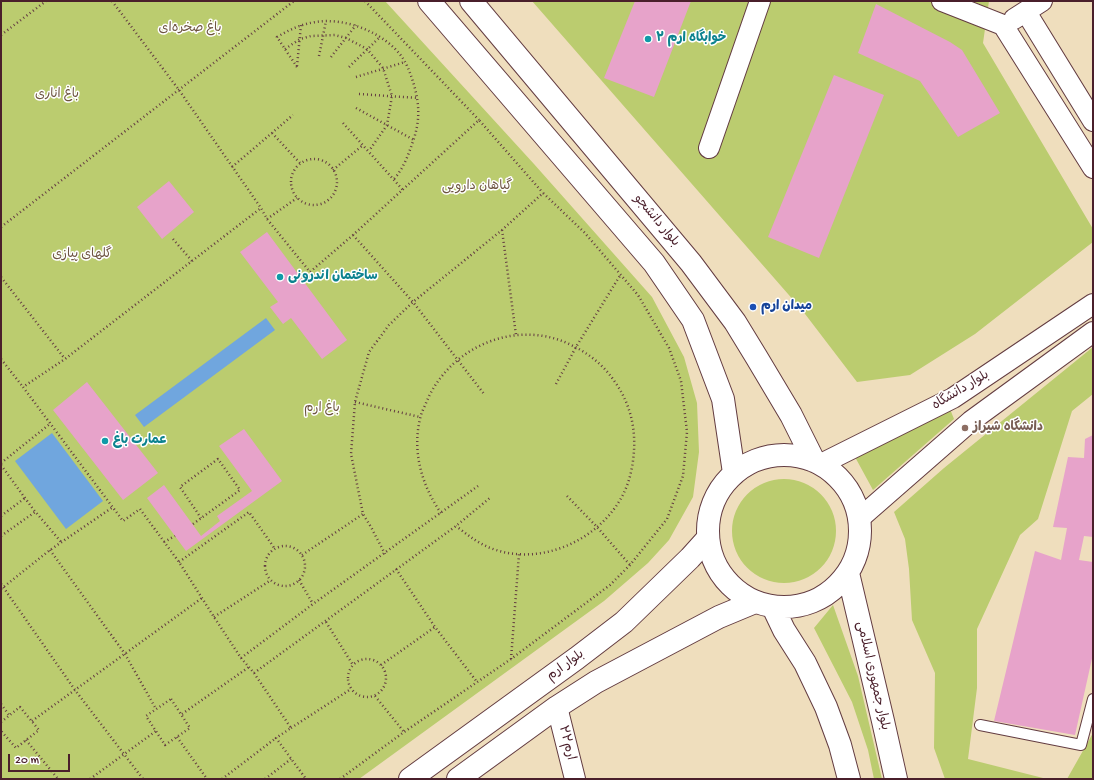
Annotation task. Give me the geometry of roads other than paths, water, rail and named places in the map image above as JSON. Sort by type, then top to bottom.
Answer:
[{"type":"main road","points":[[429,1],[654,263],[693,320],[722,399],[734,473]]},
{"type":"main road","name":"بلوار دانشجو","points":[[470,1],[691,263],[735,322],[758,358],[818,462]]},
{"type":"main road","points":[[773,455],[794,455],[818,462],[835,474],[846,487],[855,502],[860,518],[860,537],[856,556],[848,573],[834,589],[816,601],[795,607],[764,604],[737,591],[722,576],[713,558],[708,538],[710,514],[719,492],[734,473],[752,462],[773,455]]},
{"type":"main road","name":"بلوار ارم","points":[[410,779],[577,658],[624,622],[690,558],[708,538]]},
{"type":"main road","name":"بلوار جمهوری اسلامی","points":[[848,573],[896,779]]},
{"type":"main road","points":[[458,779],[557,707],[596,682],[719,617],[764,604]]},
{"type":"main road","points":[[764,604],[784,630],[805,663],[826,707],[840,745],[848,779]]},
{"type":"street","points":[[709,148],[760,1]]},
{"type":"street","points":[[942,1],[1003,25],[1093,168]]},
{"type":"street","points":[[1003,25],[1042,1]]},
{"type":"street","points":[[1026,12],[1093,121]]},
{"type":"street","name":"بلوار دانشگاه","points":[[818,462],[953,398],[1093,304]]},
{"type":"street","points":[[860,518],[971,421],[1093,332]]},
{"type":"street","points":[[953,398],[971,421]]},
{"type":"street","name":"ارم۲۲","points":[[557,707],[575,779]]},
{"type":"lane","points":[[980,724],[1081,745],[1093,699]]},
{"type":"water","points":[[266,318],[275,330],[144,427],[135,415]]},
{"type":"water","points":[[52,433],[103,501],[66,529],[15,461]]},
{"type":"place","name":"خوابگاه ارم ۲","points":[[648,39]]},
{"type":"place","name":"ساختمان اندرونی","points":[[280,277]]},
{"type":"place","name":"میدان ارم","points":[[753,307]]},
{"type":"place","name":"دانشگاه شیراز","points":[[965,428]]},
{"type":"place","name":"عمارت باغ","points":[[105,441]]},
{"type":"park label","name":"باغ صخره‌ای","points":[[190,29]]},
{"type":"park label","name":"باغ اناری","points":[[57,95]]},
{"type":"park label","name":"گیاهان دارویی","points":[[477,187]]},
{"type":"park label","name":"گلهای پیازی","points":[[82,255]]},
{"type":"park label","name":"باغ ارم","points":[[322,409]]}]
